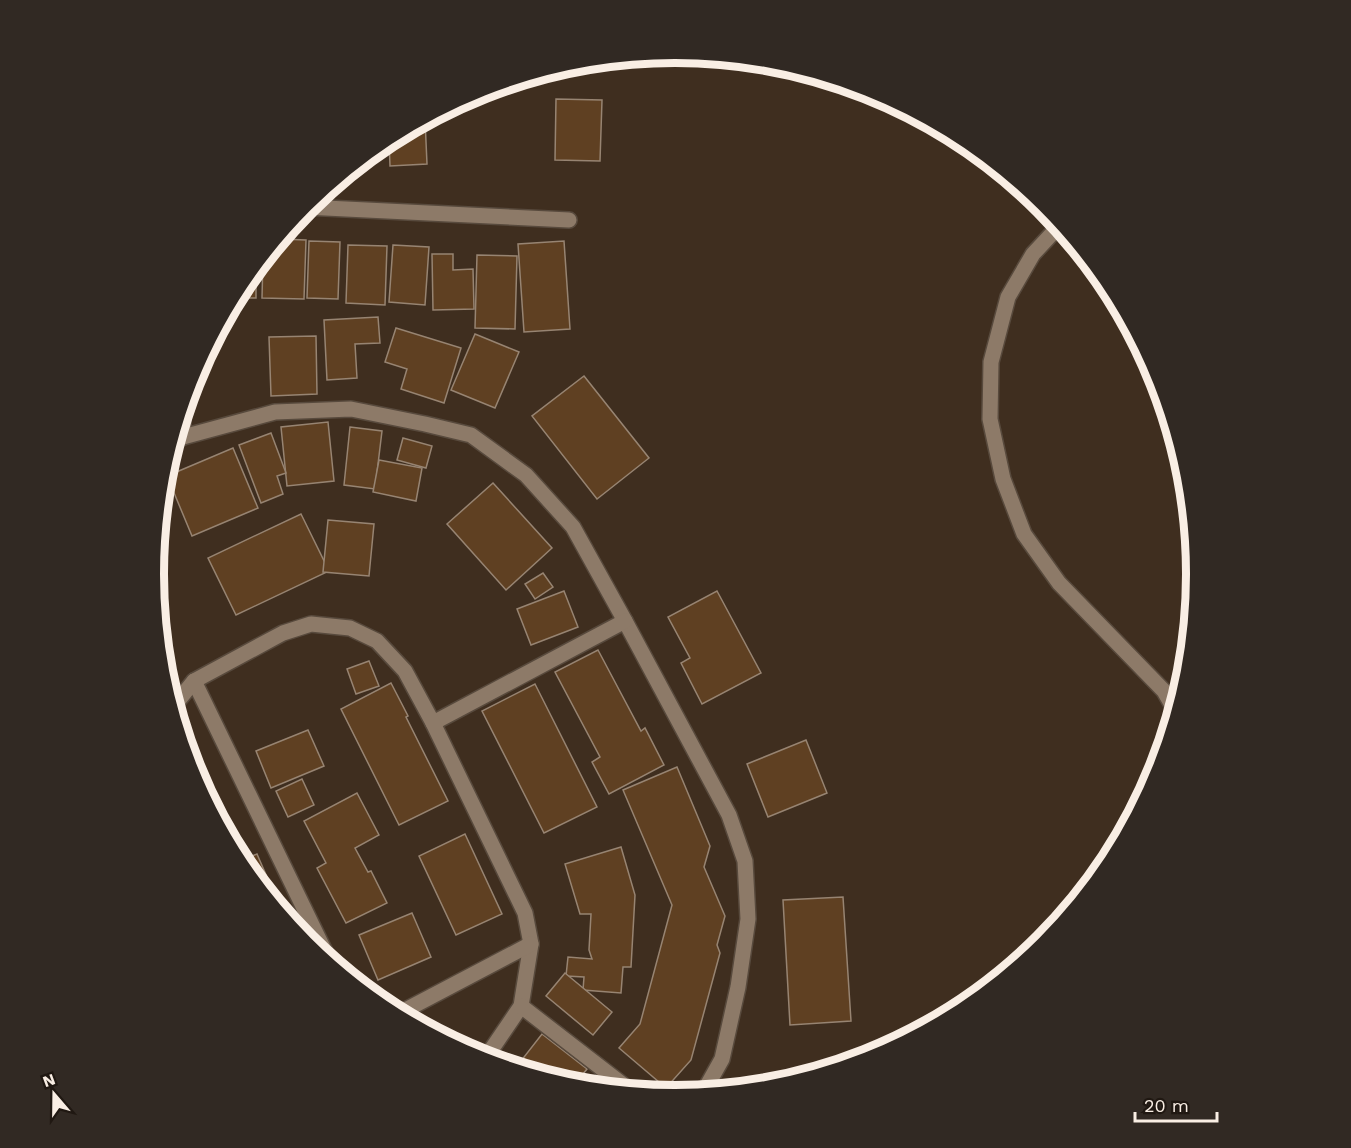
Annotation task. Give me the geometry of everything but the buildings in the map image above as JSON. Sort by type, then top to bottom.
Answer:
[{"type":"street","points":[[320,208],[569,220]]},
{"type":"street","points":[[1054,231],[1033,254],[1008,297],[991,362],[990,419],[1003,479],[1023,534],[1059,583],[1164,691],[1170,702]]},
{"type":"street","points":[[183,437],[275,412],[351,409],[425,424],[471,435],[526,475],[573,527],[729,815],[746,861],[748,919],[738,987],[722,1059],[708,1084]]},
{"type":"street","points":[[433,723],[625,621]]},
{"type":"street","points":[[180,699],[194,681],[283,633],[311,624],[350,628],[377,641],[405,670],[525,913],[531,944],[521,1006],[491,1050]]},
{"type":"street","points":[[194,681],[319,940]]},
{"type":"street","points":[[408,1009],[531,944]]},
{"type":"street","points":[[521,1006],[619,1082]]}]
